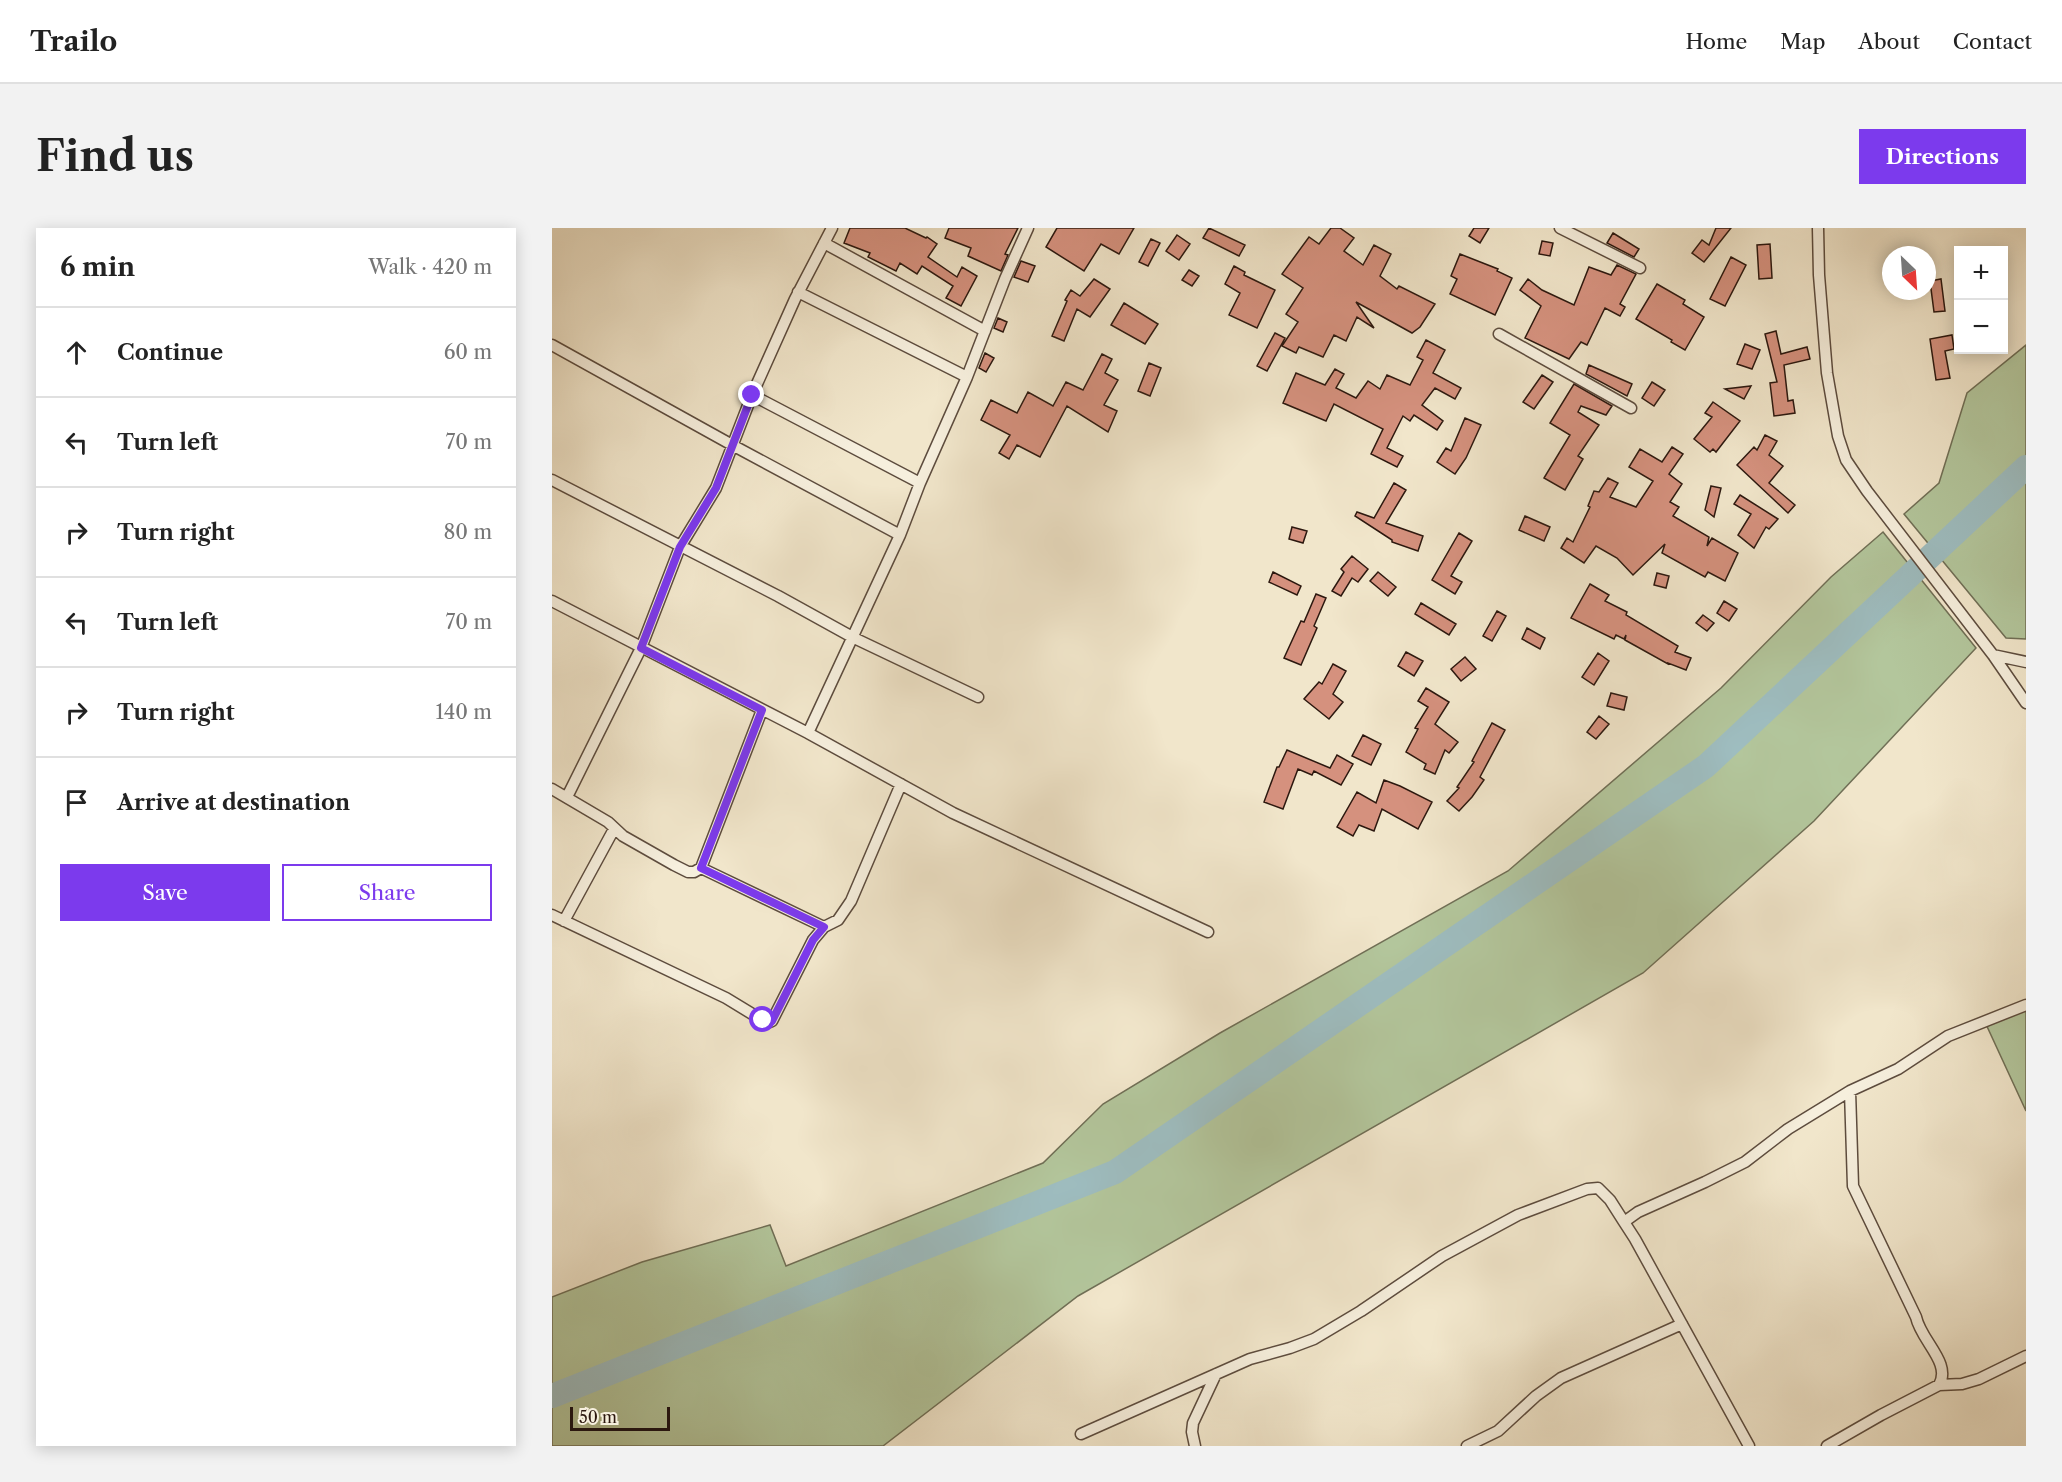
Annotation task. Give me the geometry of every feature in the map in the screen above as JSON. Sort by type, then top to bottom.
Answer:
[{"type":"street","points":[[567,797],[641,648],[680,547],[716,488],[752,395],[798,292],[832,228]]},
{"type":"street","points":[[808,733],[900,535],[1028,228]]},
{"type":"street","points":[[1560,228],[1640,268]]},
{"type":"street","points":[[1818,228],[1819,274],[1827,373],[1838,436],[1846,460],[1867,491],[1993,655],[2026,703]]},
{"type":"street","points":[[824,243],[985,331]]},
{"type":"street","points":[[798,292],[967,377]]},
{"type":"street","points":[[1499,334],[1631,408]]},
{"type":"street","points":[[552,345],[900,535]]},
{"type":"street","points":[[752,395],[920,483]]},
{"type":"street","points":[[552,480],[778,596],[854,638],[978,697]]},
{"type":"street","points":[[552,601],[808,733],[953,813],[1208,932]]},
{"type":"street","points":[[1993,655],[2026,663]]},
{"type":"street","points":[[552,789],[608,822],[614,829],[688,872],[694,872],[701,868],[762,710]]},
{"type":"street","points":[[552,915],[726,998],[767,1023],[772,1021],[813,940],[824,927],[838,920],[851,902],[901,784]]},
{"type":"street","points":[[564,921],[614,829]]},
{"type":"street","points":[[701,868],[824,927]]},
{"type":"street","points":[[1624,1222],[1638,1212],[1745,1162],[1788,1129],[1850,1091],[1898,1069],[1948,1036],[2026,1005]]},
{"type":"street","points":[[1850,1091],[1853,1186],[1916,1317],[1919,1329],[1941,1362],[1943,1378],[1939,1385]]},
{"type":"street","points":[[1081,1434],[1250,1359],[1314,1339],[1442,1256],[1518,1215],[1587,1189],[1598,1188],[1610,1200],[1635,1239],[1749,1446]]},
{"type":"street","points":[[1467,1446],[1498,1431],[1536,1396],[1561,1378],[1682,1324]]},
{"type":"street","points":[[1827,1446],[1939,1385],[1979,1379],[2026,1356]]},
{"type":"street","points":[[1195,1446],[1193,1423],[1216,1374]]},
{"type":"green space","points":[[2026,345],[2026,639],[2006,638],[1904,514],[1939,483],[1967,393]]},
{"type":"green space","points":[[1883,532],[1976,648],[1814,821],[1643,973],[1078,1296],[883,1446],[552,1446],[552,1297],[642,1262],[770,1225],[786,1266],[1043,1163],[1103,1104],[1220,1033],[1508,871],[1721,688],[1831,577]]},
{"type":"green space","points":[[2026,1001],[2026,1111],[1985,1022]]},
{"type":"building","points":[[850,228],[905,228],[937,244],[928,257],[957,277],[962,267],[977,276],[961,306],[946,298],[953,286],[922,266],[917,274],[900,263],[896,271],[868,257],[870,253],[844,243]]},
{"type":"building","points":[[949,228],[1018,228],[1005,254],[1008,255],[1001,271],[968,256],[971,248],[945,238]]},
{"type":"building","points":[[1057,228],[1134,228],[1119,254],[1101,244],[1084,271],[1046,247]]},
{"type":"building","points":[[1209,228],[1245,245],[1239,256],[1203,238]]},
{"type":"building","points":[[1331,228],[1340,228],[1354,238],[1344,251],[1363,265],[1374,245],[1391,254],[1380,276],[1397,289],[1399,286],[1435,304],[1420,327],[1412,333],[1356,302],[1374,328],[1357,317],[1346,341],[1334,335],[1323,357],[1299,347],[1296,353],[1282,346],[1298,322],[1286,314],[1303,288],[1282,274],[1309,237],[1319,244]]},
{"type":"building","points":[[1474,228],[1489,228],[1480,243],[1469,236]]},
{"type":"building","points":[[1716,228],[1731,228],[1704,262],[1692,253],[1702,240],[1709,245]]},
{"type":"building","points":[[1613,233],[1639,249],[1634,257],[1607,243]]},
{"type":"building","points":[[1177,235],[1190,244],[1179,260],[1166,251]]},
{"type":"building","points":[[1151,239],[1160,243],[1148,266],[1139,262]]},
{"type":"building","points":[[1542,241],[1553,243],[1550,256],[1539,254]]},
{"type":"building","points":[[1770,244],[1772,278],[1759,279],[1757,245]]},
{"type":"building","points":[[1460,254],[1498,269],[1497,271],[1512,278],[1495,315],[1450,294],[1457,279],[1451,276]]},
{"type":"building","points":[[1731,257],[1746,265],[1725,306],[1710,299]]},
{"type":"building","points":[[1021,261],[1035,266],[1028,282],[1014,277]]},
{"type":"building","points":[[1617,265],[1636,274],[1620,304],[1625,307],[1620,316],[1605,308],[1587,345],[1581,342],[1569,359],[1525,338],[1541,306],[1520,290],[1528,279],[1542,290],[1574,305],[1589,267],[1611,275]]},
{"type":"building","points":[[1234,266],[1245,272],[1244,275],[1275,290],[1257,328],[1229,315],[1240,293],[1225,284]]},
{"type":"building","points":[[1189,270],[1199,276],[1192,286],[1182,280]]},
{"type":"building","points":[[1094,279],[1110,289],[1090,317],[1077,309],[1064,341],[1052,336],[1071,290],[1080,296]]},
{"type":"building","points":[[1941,279],[1945,311],[1934,312],[1932,300],[1936,300],[1936,280]]},
{"type":"building","points":[[1657,284],[1685,300],[1683,304],[1704,317],[1685,350],[1636,319]]},
{"type":"building","points":[[1124,303],[1158,324],[1145,344],[1111,325]]},
{"type":"building","points":[[998,318],[1007,322],[1003,332],[994,328]]},
{"type":"building","points":[[1776,331],[1781,354],[1807,347],[1810,359],[1784,365],[1788,401],[1793,400],[1795,413],[1774,416],[1770,383],[1777,382],[1765,334]]},
{"type":"building","points":[[1275,333],[1285,338],[1267,371],[1257,366]]},
{"type":"building","points":[[1952,335],[1954,349],[1945,351],[1950,378],[1936,380],[1930,339]]},
{"type":"building","points":[[1426,340],[1445,350],[1433,373],[1461,388],[1455,399],[1435,388],[1422,405],[1443,421],[1437,430],[1414,415],[1410,421],[1403,416],[1387,448],[1403,456],[1397,467],[1371,454],[1383,429],[1334,404],[1326,421],[1283,403],[1296,373],[1325,385],[1335,369],[1344,374],[1336,388],[1356,398],[1368,381],[1380,389],[1387,375],[1410,385],[1423,360],[1417,357]]},
{"type":"building","points":[[1745,344],[1760,350],[1752,369],[1737,364]]},
{"type":"building","points":[[985,353],[994,358],[986,372],[979,368]]},
{"type":"building","points":[[1102,354],[1112,359],[1105,373],[1118,380],[1104,405],[1117,411],[1108,432],[1067,406],[1040,457],[1017,445],[1009,459],[999,453],[1010,435],[981,420],[991,400],[1017,413],[1028,392],[1053,406],[1066,382],[1083,390]]},
{"type":"building","points":[[1149,363],[1161,368],[1150,396],[1138,391]]},
{"type":"building","points":[[1589,365],[1632,384],[1627,396],[1586,374]]},
{"type":"building","points":[[1542,375],[1553,382],[1534,409],[1523,402]]},
{"type":"building","points":[[1652,382],[1665,390],[1654,406],[1642,398]]},
{"type":"building","points":[[1574,384],[1612,406],[1606,415],[1581,406],[1578,412],[1599,425],[1578,456],[1583,459],[1565,490],[1544,478],[1570,435],[1550,423]]},
{"type":"building","points":[[1751,386],[1744,399],[1725,389]]},
{"type":"building","points":[[1713,402],[1740,421],[1716,452],[1713,449],[1710,452],[1694,439],[1712,417],[1705,413]]},
{"type":"building","points":[[1465,418],[1481,425],[1466,458],[1455,474],[1437,462],[1446,448],[1451,451]]},
{"type":"building","points":[[1765,435],[1777,441],[1769,455],[1783,466],[1769,483],[1795,505],[1788,513],[1737,465],[1754,447],[1757,450]]},
{"type":"building","points":[[1672,447],[1683,454],[1669,474],[1682,484],[1670,502],[1679,507],[1673,516],[1709,537],[1707,546],[1712,538],[1738,553],[1725,581],[1708,572],[1705,577],[1662,553],[1665,544],[1633,575],[1617,558],[1596,546],[1584,563],[1561,548],[1567,538],[1573,542],[1590,507],[1588,506],[1594,491],[1599,492],[1608,478],[1618,483],[1610,497],[1636,507],[1653,481],[1629,467],[1640,449],[1662,462]]},
{"type":"building","points":[[1394,483],[1406,490],[1386,523],[1423,536],[1418,551],[1392,542],[1355,516],[1357,512],[1374,518]]},
{"type":"building","points":[[1711,486],[1721,488],[1714,517],[1705,510]]},
{"type":"building","points":[[1740,495],[1778,519],[1769,529],[1766,527],[1754,548],[1738,535],[1751,514],[1734,504]]},
{"type":"building","points":[[1525,516],[1550,527],[1544,541],[1519,530]]},
{"type":"building","points":[[1292,527],[1307,531],[1303,543],[1289,539]]},
{"type":"building","points":[[1459,533],[1472,541],[1451,576],[1462,582],[1455,594],[1432,580]]},
{"type":"building","points":[[1352,556],[1368,569],[1358,582],[1352,578],[1341,596],[1332,591],[1344,572],[1341,569]]},
{"type":"building","points":[[1273,572],[1301,586],[1297,595],[1269,582]]},
{"type":"building","points":[[1378,572],[1396,587],[1388,596],[1370,581]]},
{"type":"building","points":[[1657,573],[1669,576],[1666,588],[1654,585]]},
{"type":"building","points":[[1590,584],[1609,595],[1605,601],[1627,612],[1626,615],[1678,646],[1675,652],[1691,658],[1686,670],[1668,664],[1625,640],[1626,635],[1624,639],[1616,635],[1614,639],[1571,618]]},
{"type":"building","points":[[1316,594],[1326,598],[1314,626],[1317,628],[1301,665],[1284,658]]},
{"type":"building","points":[[1724,601],[1737,609],[1729,621],[1717,613]]},
{"type":"building","points":[[1421,603],[1456,624],[1449,635],[1415,614]]},
{"type":"building","points":[[1497,611],[1506,616],[1492,641],[1483,636]]},
{"type":"building","points":[[1703,615],[1714,623],[1707,631],[1696,623]]},
{"type":"building","points":[[1527,628],[1545,638],[1540,649],[1522,639]]},
{"type":"building","points":[[1406,652],[1423,661],[1414,676],[1398,666]]},
{"type":"building","points":[[1598,653],[1609,661],[1594,685],[1582,677]]},
{"type":"building","points":[[1465,657],[1476,669],[1461,681],[1451,669]]},
{"type":"building","points":[[1333,664],[1346,671],[1333,694],[1343,702],[1329,719],[1304,699],[1319,682],[1322,684]]},
{"type":"building","points":[[1426,688],[1449,702],[1435,724],[1458,742],[1449,753],[1445,750],[1435,774],[1424,769],[1426,764],[1406,752],[1418,729],[1415,728],[1428,707],[1418,701]]},
{"type":"building","points":[[1611,693],[1627,697],[1624,710],[1607,706]]},
{"type":"building","points":[[1599,716],[1609,724],[1596,739],[1587,732]]},
{"type":"building","points":[[1492,723],[1505,730],[1480,777],[1484,780],[1459,811],[1447,801],[1459,788],[1457,787],[1474,762],[1472,761]]},
{"type":"building","points":[[1363,735],[1381,744],[1371,765],[1352,756]]},
{"type":"building","points":[[1287,750],[1330,768],[1337,755],[1353,764],[1341,785],[1314,771],[1312,775],[1298,769],[1283,809],[1264,802],[1277,767]]},
{"type":"building","points":[[1384,780],[1432,802],[1418,829],[1382,809],[1374,831],[1359,825],[1353,836],[1337,827],[1357,792],[1376,803]]},
{"type":"waterway","points":[[552,1396],[1115,1172],[1706,766],[2026,467]]},
{"type":"route","points":[[752,395],[716,488],[680,547],[641,648],[762,710],[701,868],[824,927],[813,940],[772,1021],[767,1023],[763,1020]]}]
